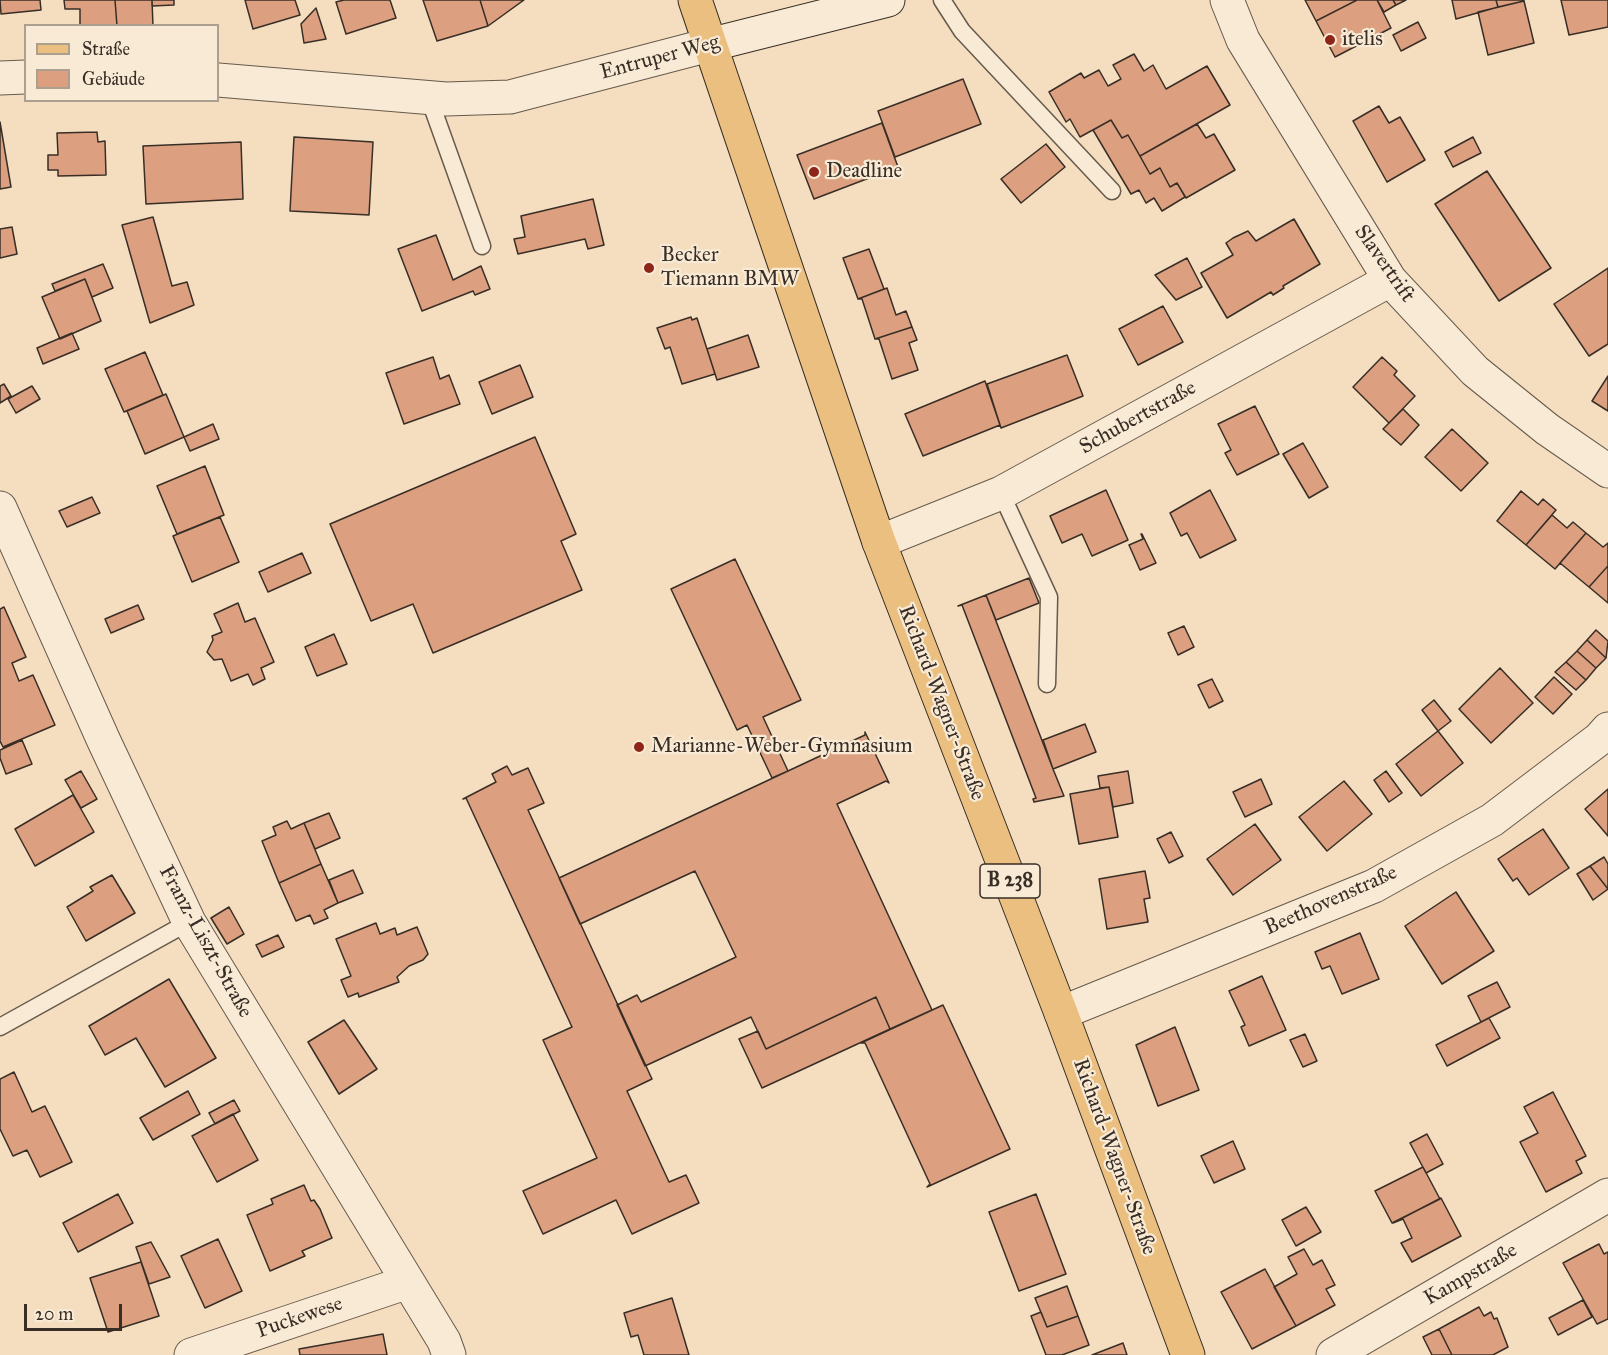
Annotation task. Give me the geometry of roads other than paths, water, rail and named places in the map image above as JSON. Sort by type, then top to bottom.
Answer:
[{"type":"main road","name":"B 238","points":[[695,0],[709,45]]},
{"type":"main road","name":"Richard-Wagner-Straße","points":[[709,45],[879,542],[1061,1013],[1188,1355]]},
{"type":"street","name":"Entruper Weg","points":[[219,80],[429,98],[510,97],[888,0]]},
{"type":"street","name":"Slavertrift","points":[[1227,0],[1243,40],[1390,280],[1475,371],[1547,429],[1608,471]]},
{"type":"street","points":[[0,78],[24,77]]},
{"type":"street","name":"Schubertstraße","points":[[879,542],[1001,493],[1390,280]]},
{"type":"street","name":"Franz-Liszt-Straße","points":[[0,508],[103,739],[189,922],[450,1355]]},
{"type":"street","name":"Beethovenstraße","points":[[1061,1013],[1374,886],[1492,820],[1599,739],[1608,729]]},
{"type":"street","name":"Kampstraße","points":[[1333,1355],[1608,1196]]},
{"type":"street","name":"Puckewese","points":[[192,1355],[408,1282]]},
{"type":"lane","points":[[942,0],[962,31],[1112,191]]},
{"type":"lane","points":[[429,98],[482,246]]},
{"type":"lane","points":[[1001,493],[1049,597],[1047,684]]},
{"type":"lane","points":[[0,1027],[189,922]]},
{"type":"place","name":"itelis","points":[[1330,40]]},
{"type":"place","name":"Deadline","points":[[814,172]]},
{"type":"place","name":"Becker Tiemann BMW","points":[[649,268]]},
{"type":"place","name":"Marianne-Weber-Gymnasium","points":[[639,747]]}]
